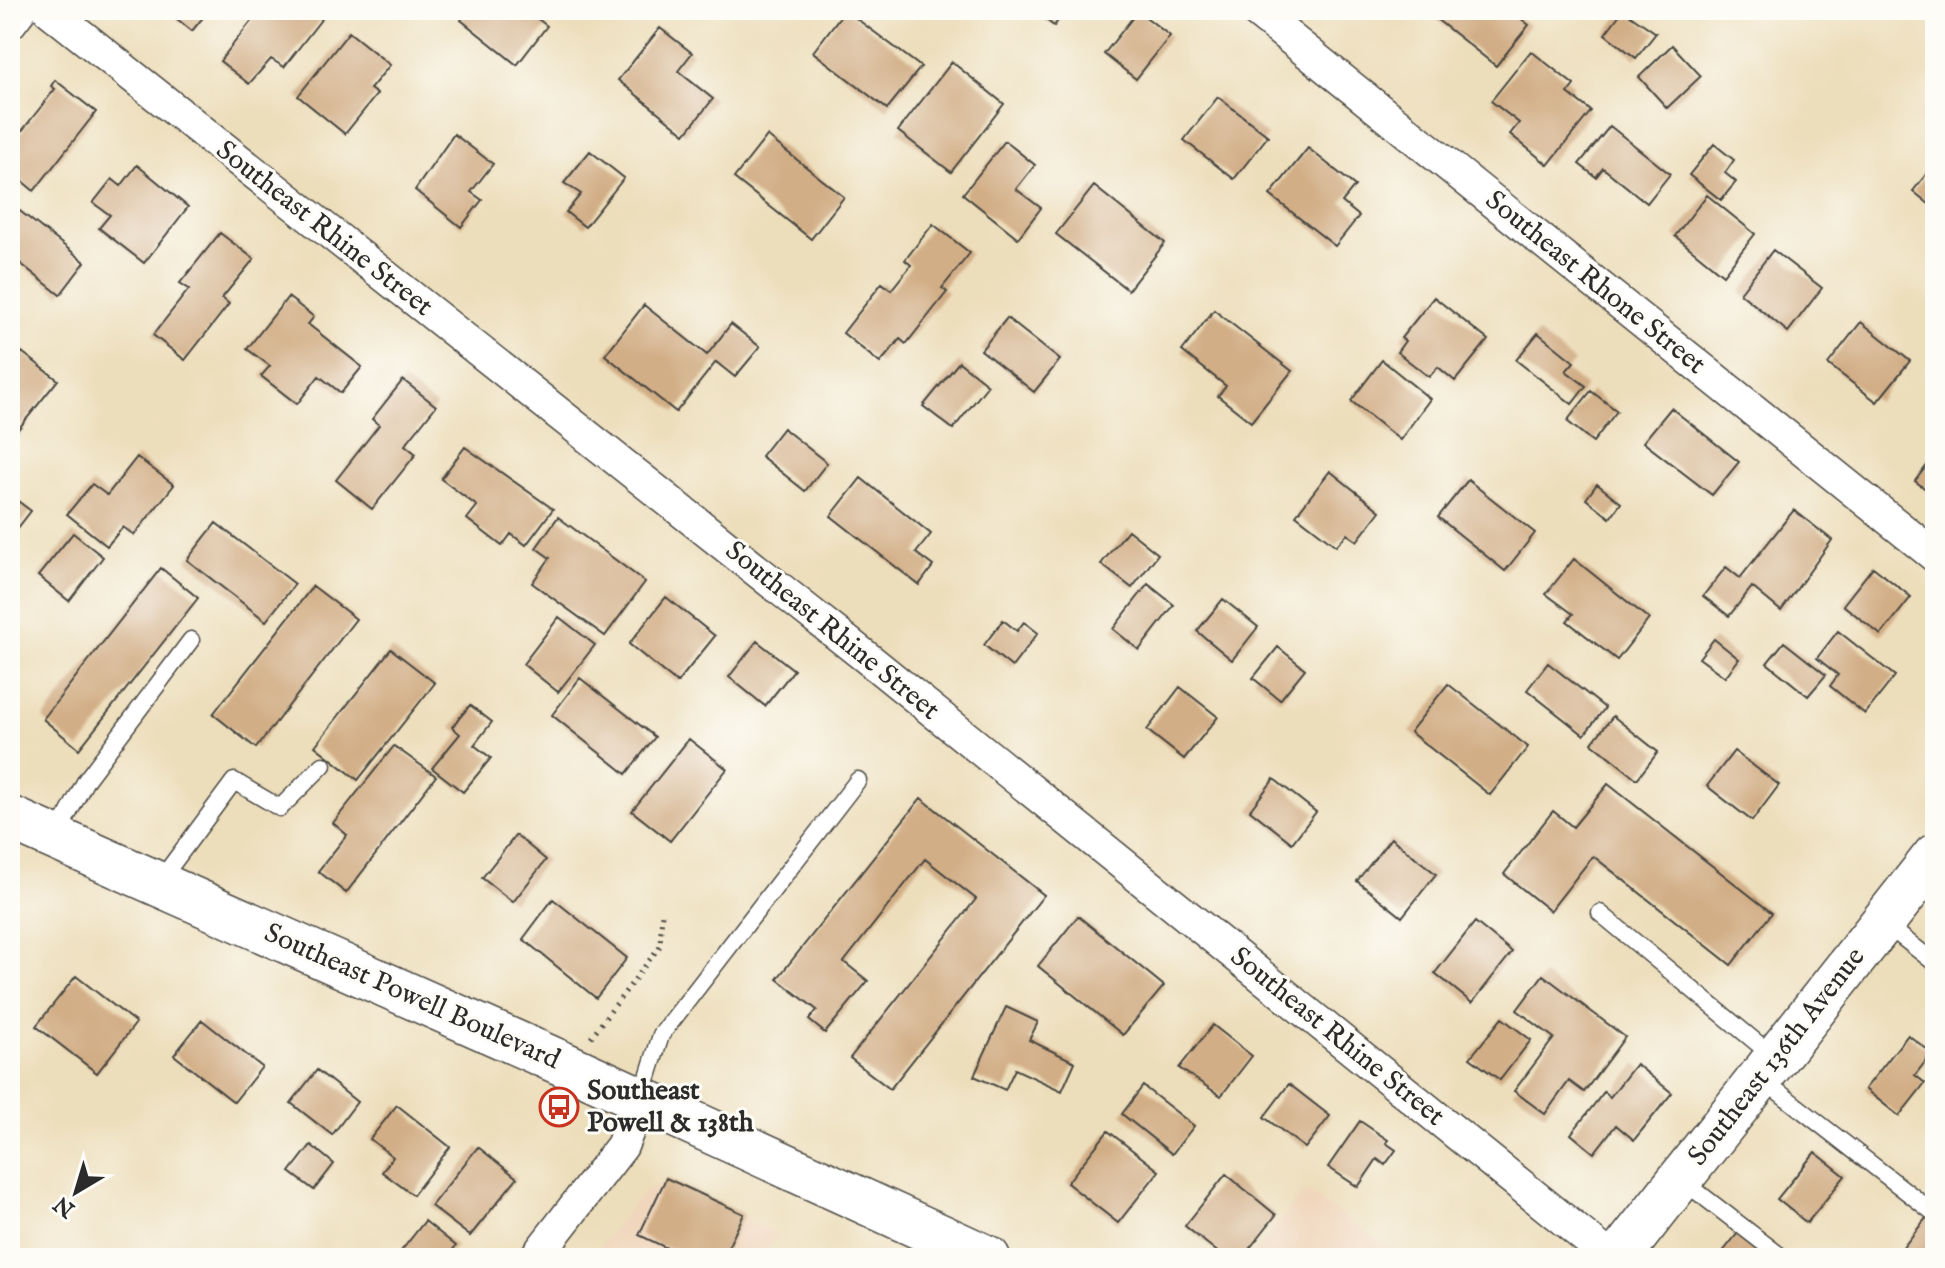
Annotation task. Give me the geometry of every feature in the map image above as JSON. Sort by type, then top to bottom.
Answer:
[{"type":"main road","name":"Southeast Powell Boulevard","points":[[10,818],[568,1066],[988,1258]]},
{"type":"main road","name":"Southeast 136th Avenue","points":[[1618,1258],[1935,856]]},
{"type":"street","points":[[10,23],[20,10]]},
{"type":"street","name":"Southeast Rhine Street","points":[[49,10],[866,657],[1611,1258]]},
{"type":"street","name":"Southeast Rhone Street","points":[[1255,10],[1935,556]]},
{"type":"street","points":[[535,1258],[622,1146],[640,1100]]},
{"type":"lane","points":[[56,838],[86,780],[191,640]]},
{"type":"lane","points":[[158,883],[234,781],[280,808],[323,765]]},
{"type":"lane","points":[[640,1100],[661,1035],[858,780]]},
{"type":"lane","points":[[1600,913],[1767,1067],[1934,1213]]},
{"type":"lane","points":[[1883,922],[1935,963]]},
{"type":"lane","points":[[1681,1179],[1783,1258]]},
{"type":"path","points":[[568,1066],[660,946],[662,913]]},
{"type":"shaded area","points":[[665,1183],[777,1234],[759,1258],[591,1258],[643,1191]]},
{"type":"shaded area","points":[[1305,1190],[1365,1232],[1409,1258],[1250,1258]]},
{"type":"building","points":[[166,10],[209,10],[192,31]]},
{"type":"building","points":[[260,10],[314,10],[323,17],[284,67],[271,59],[249,84],[220,61]]},
{"type":"building","points":[[469,10],[526,10],[547,26],[517,65],[461,20]]},
{"type":"building","points":[[845,10],[921,67],[887,109],[813,52]]},
{"type":"building","points":[[1033,10],[1066,10],[1054,26]]},
{"type":"building","points":[[1441,10],[1510,10],[1529,25],[1496,66],[1435,18]]},
{"type":"building","points":[[1623,10],[1656,33],[1636,58],[1605,34]]},
{"type":"building","points":[[1138,11],[1170,36],[1136,79],[1104,54]]},
{"type":"building","points":[[660,28],[692,53],[678,71],[713,99],[685,134],[618,80]]},
{"type":"building","points":[[349,32],[390,65],[370,89],[377,94],[345,134],[298,96]]},
{"type":"building","points":[[1672,45],[1701,76],[1667,108],[1639,77]]},
{"type":"building","points":[[1531,51],[1574,85],[1568,93],[1591,111],[1548,165],[1510,134],[1519,123],[1491,101]]},
{"type":"building","points":[[952,62],[1004,104],[951,172],[898,131]]},
{"type":"building","points":[[55,80],[96,112],[34,191],[10,171],[10,146],[55,89],[51,86]]},
{"type":"building","points":[[1218,97],[1268,136],[1234,179],[1184,140]]},
{"type":"building","points":[[1610,126],[1670,174],[1647,203],[1603,168],[1596,177],[1579,164]]},
{"type":"building","points":[[454,134],[493,164],[471,192],[482,200],[461,227],[415,190]]},
{"type":"building","points":[[767,136],[844,197],[811,239],[734,178]]},
{"type":"building","points":[[1005,141],[1035,165],[1016,189],[1041,208],[1018,238],[963,194]]},
{"type":"building","points":[[1714,144],[1734,160],[1725,173],[1736,182],[1721,200],[1689,175]]},
{"type":"building","points":[[1308,148],[1355,186],[1342,202],[1359,216],[1335,246],[1270,195]]},
{"type":"building","points":[[590,151],[624,178],[585,227],[566,212],[581,194],[564,183]]},
{"type":"building","points":[[1935,163],[1935,209],[1913,191]]},
{"type":"building","points":[[137,165],[188,207],[144,263],[99,228],[110,215],[93,203],[112,179],[121,186]]},
{"type":"building","points":[[1094,186],[1165,243],[1128,290],[1056,234]]},
{"type":"building","points":[[1707,195],[1755,234],[1723,275],[1675,236]]},
{"type":"building","points":[[16,208],[85,262],[60,295],[10,255],[10,215]]},
{"type":"building","points":[[933,224],[970,253],[942,288],[947,292],[906,344],[900,339],[880,363],[843,333],[882,283],[891,290],[911,265],[905,260]]},
{"type":"building","points":[[220,233],[254,259],[222,298],[229,304],[185,360],[153,335],[189,289],[180,283]]},
{"type":"building","points":[[1773,250],[1822,288],[1788,332],[1740,293]]},
{"type":"building","points":[[288,297],[314,317],[308,324],[362,367],[341,393],[319,376],[297,404],[261,376],[270,366],[247,349]]},
{"type":"building","points":[[1434,297],[1488,340],[1455,381],[1438,367],[1429,377],[1397,352],[1405,341],[1401,338]]},
{"type":"building","points":[[644,305],[707,355],[731,324],[760,347],[735,377],[716,362],[676,412],[605,355]]},
{"type":"building","points":[[1214,310],[1292,371],[1251,422],[1218,396],[1226,386],[1182,351]]},
{"type":"building","points":[[1007,318],[1060,360],[1034,392],[981,350]]},
{"type":"building","points":[[1861,322],[1910,361],[1877,402],[1828,364]]},
{"type":"building","points":[[1538,333],[1574,362],[1566,371],[1586,386],[1572,404],[1516,360]]},
{"type":"building","points":[[22,352],[58,380],[12,437],[10,367]]},
{"type":"building","points":[[1382,360],[1430,399],[1400,440],[1351,401]]},
{"type":"building","points":[[959,362],[988,385],[953,429],[923,406]]},
{"type":"building","points":[[403,380],[436,406],[405,445],[416,454],[372,509],[336,480],[379,425],[372,419]]},
{"type":"building","points":[[1591,391],[1617,411],[1593,442],[1567,421]]},
{"type":"building","points":[[1671,408],[1739,462],[1712,495],[1643,442]]},
{"type":"building","points":[[783,428],[827,463],[805,491],[761,456]]},
{"type":"building","points":[[465,447],[553,509],[526,545],[511,534],[502,546],[467,519],[477,506],[441,479]]},
{"type":"building","points":[[1935,455],[1935,496],[1915,481]]},
{"type":"building","points":[[137,457],[174,485],[134,535],[123,527],[107,546],[67,514],[92,484],[107,495]]},
{"type":"building","points":[[1330,471],[1380,511],[1357,541],[1347,534],[1336,546],[1296,515]]},
{"type":"building","points":[[861,478],[931,534],[916,553],[933,566],[919,585],[831,516]]},
{"type":"building","points":[[1468,480],[1535,533],[1505,571],[1438,517]]},
{"type":"building","points":[[1597,484],[1621,503],[1610,518],[1586,499]]},
{"type":"building","points":[[10,495],[31,511],[10,538]]},
{"type":"building","points":[[1794,510],[1832,540],[1781,611],[1752,587],[1729,616],[1703,596],[1726,567],[1740,578]]},
{"type":"building","points":[[558,517],[645,582],[605,636],[532,583],[550,558],[536,548]]},
{"type":"building","points":[[216,523],[295,584],[266,621],[187,560]]},
{"type":"building","points":[[1128,530],[1158,554],[1132,588],[1101,564]]},
{"type":"building","points":[[73,533],[103,557],[69,601],[38,576]]},
{"type":"building","points":[[1574,559],[1649,619],[1617,660],[1567,621],[1573,614],[1546,594]]},
{"type":"building","points":[[1873,567],[1911,597],[1881,635],[1843,605]]},
{"type":"building","points":[[161,568],[198,598],[79,749],[43,719]]},
{"type":"building","points":[[1148,584],[1174,605],[1139,650],[1113,629]]},
{"type":"building","points":[[313,586],[356,619],[256,748],[213,714]]},
{"type":"building","points":[[666,597],[715,636],[677,683],[629,644]]},
{"type":"building","points":[[1223,599],[1258,627],[1232,660],[1197,631]]},
{"type":"building","points":[[559,617],[595,645],[558,692],[523,664]]},
{"type":"building","points":[[1003,620],[1017,631],[1024,622],[1038,633],[1012,667],[984,645]]},
{"type":"building","points":[[1838,631],[1895,676],[1865,714],[1830,686],[1838,675],[1817,658]]},
{"type":"building","points":[[1714,639],[1739,659],[1725,677],[1699,658]]},
{"type":"building","points":[[757,641],[794,670],[765,706],[729,677]]},
{"type":"building","points":[[1784,642],[1826,675],[1808,696],[1767,663]]},
{"type":"building","points":[[1278,647],[1305,669],[1280,700],[1253,678]]},
{"type":"building","points":[[391,649],[435,683],[358,780],[315,746]]},
{"type":"building","points":[[1548,663],[1605,708],[1584,735],[1527,690]]},
{"type":"building","points":[[580,678],[655,737],[626,774],[552,715]]},
{"type":"building","points":[[1448,684],[1528,747],[1490,795],[1410,732]]},
{"type":"building","points":[[1180,687],[1218,717],[1184,759],[1147,730]]},
{"type":"building","points":[[470,705],[492,722],[474,745],[491,758],[463,792],[432,768],[460,734],[452,727]]},
{"type":"building","points":[[1613,716],[1658,752],[1637,779],[1592,743]]},
{"type":"building","points":[[689,739],[727,769],[670,841],[632,811]]},
{"type":"building","points":[[394,746],[436,776],[346,893],[318,871],[347,835],[333,823]]},
{"type":"building","points":[[1734,751],[1779,785],[1752,821],[1707,786]]},
{"type":"building","points":[[1274,779],[1316,812],[1292,843],[1250,810]]},
{"type":"building","points":[[1608,784],[1772,913],[1731,965],[1593,856],[1550,911],[1504,874],[1553,811],[1573,827]]},
{"type":"building","points":[[921,798],[1044,895],[890,1089],[850,1058],[976,899],[925,859],[844,962],[868,981],[825,1033],[809,1020],[817,1010],[777,979]]},
{"type":"building","points":[[516,835],[546,860],[513,902],[482,878]]},
{"type":"building","points":[[1391,838],[1436,874],[1402,917],[1357,881]]},
{"type":"building","points":[[553,899],[627,958],[596,998],[523,939]]},
{"type":"building","points":[[1078,916],[1164,986],[1123,1035],[1038,966]]},
{"type":"building","points":[[1475,922],[1512,952],[1472,1003],[1435,973]]},
{"type":"building","points":[[1543,975],[1625,1037],[1584,1092],[1569,1081],[1545,1114],[1514,1091],[1554,1038],[1517,1010]]},
{"type":"building","points":[[76,976],[136,1023],[97,1073],[36,1026]]},
{"type":"building","points":[[1006,1007],[1038,1022],[1029,1040],[1075,1062],[1062,1091],[1015,1069],[1005,1090],[974,1076]]},
{"type":"building","points":[[1502,1018],[1531,1040],[1500,1080],[1470,1058]]},
{"type":"building","points":[[202,1020],[262,1067],[234,1102],[174,1055]]},
{"type":"building","points":[[1213,1025],[1252,1056],[1221,1096],[1179,1068]]},
{"type":"building","points":[[1908,1035],[1932,1053],[1915,1075],[1925,1083],[1899,1116],[1865,1089]]},
{"type":"building","points":[[1636,1064],[1672,1093],[1634,1140],[1616,1125],[1594,1153],[1571,1134],[1604,1092],[1610,1097]]},
{"type":"building","points":[[317,1070],[357,1102],[332,1135],[291,1103]]},
{"type":"building","points":[[1289,1084],[1330,1116],[1305,1148],[1264,1117]]},
{"type":"building","points":[[1143,1086],[1194,1126],[1172,1154],[1122,1114]]},
{"type":"building","points":[[397,1105],[450,1147],[413,1195],[382,1172],[393,1157],[370,1139]]},
{"type":"building","points":[[1360,1121],[1388,1140],[1386,1143],[1396,1150],[1385,1165],[1377,1159],[1358,1187],[1328,1167]]},
{"type":"building","points":[[1108,1131],[1159,1171],[1118,1223],[1067,1183]]},
{"type":"building","points":[[311,1145],[334,1164],[314,1190],[290,1172]]},
{"type":"building","points":[[478,1147],[517,1178],[470,1236],[431,1206]]},
{"type":"building","points":[[1815,1152],[1845,1176],[1807,1223],[1777,1199]]},
{"type":"building","points":[[1226,1174],[1276,1215],[1242,1258],[1225,1258],[1185,1226]]},
{"type":"building","points":[[666,1178],[744,1214],[723,1258],[688,1258],[639,1235]]},
{"type":"building","points":[[1927,1217],[1935,1223],[1935,1258],[1895,1258]]},
{"type":"building","points":[[425,1221],[456,1246],[446,1258],[402,1258],[398,1255]]},
{"type":"building","points":[[1738,1233],[1769,1258],[1718,1258]]},
{"type":"place","name":"Southeast Powell & 138th","points":[[559,1107]]}]
